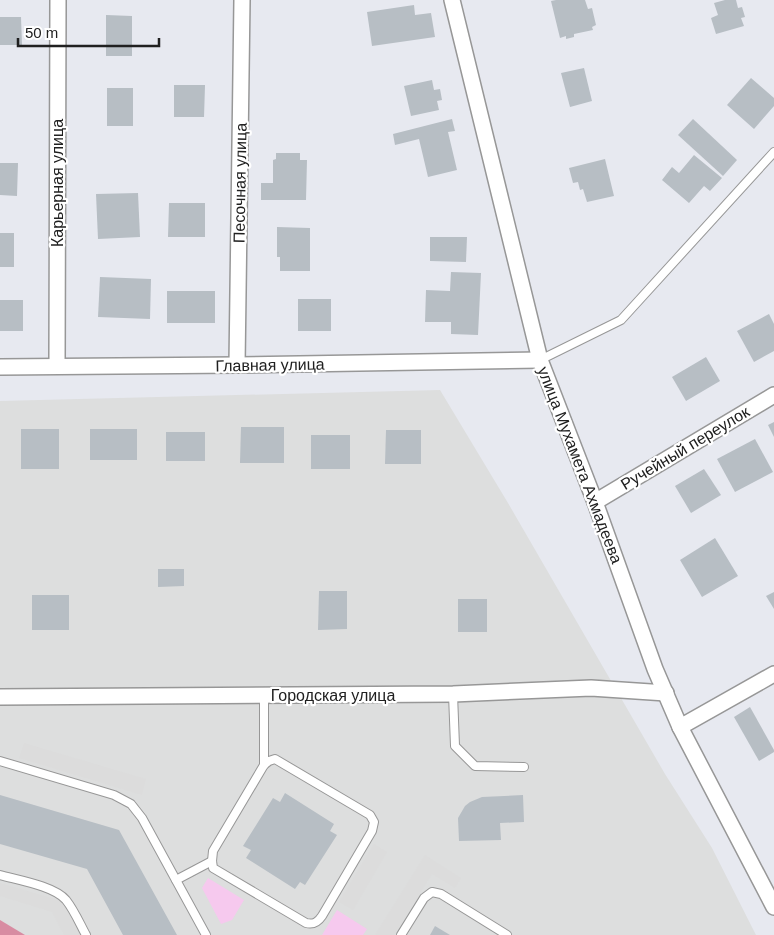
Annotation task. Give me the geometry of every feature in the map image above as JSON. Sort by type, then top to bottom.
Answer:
[{"type":"street","name":"Карьерная улица","points":[[57,366],[58,0]]},
{"type":"street","name":"Песочная улица","points":[[237,365],[242,0]]},
{"type":"street","name":"улица Мухамета Ахмадеева","points":[[452,0],[540,360],[595,502],[655,669],[680,727],[774,907]]},
{"type":"street","name":"Главная улица","points":[[0,367],[540,360]]},
{"type":"street","name":"Ручейный переулок","points":[[595,502],[774,395]]},
{"type":"street","points":[[680,727],[774,674]]},
{"type":"street","name":"Городская улица","points":[[0,697],[453,694],[591,688],[666,693]]},
{"type":"lane","points":[[540,360],[621,320],[774,152]]},
{"type":"lane","points":[[453,694],[455,746],[475,766],[524,767]]},
{"type":"lane","points":[[264,695],[264,765]]},
{"type":"lane","points":[[269,760],[278,760],[370,815],[374,822],[372,831],[322,916],[314,924],[306,923],[213,868],[213,851],[264,765],[269,760]]},
{"type":"lane","points":[[0,761],[122,798],[136,810],[206,935]]},
{"type":"lane","points":[[176,880],[212,861]]},
{"type":"lane","points":[[1,877],[49,890],[62,896],[67,901],[86,935]]},
{"type":"lane","points":[[401,935],[424,898],[432,892],[441,894],[507,935]]},
{"type":"shaded area","points":[[440,390],[508,503],[665,774],[712,848],[756,935],[0,935],[0,401]]},
{"type":"shaded area","points":[[24,743],[146,779],[142,795],[19,758]]},
{"type":"shaded area","points":[[374,844],[387,852],[353,910],[339,902]]},
{"type":"shaded area","points":[[425,855],[461,878],[455,888],[432,874],[394,935],[375,935]]},
{"type":"shaded area","points":[[208,878],[244,900],[232,920],[221,924],[202,888]]},
{"type":"shaded area","points":[[0,883],[62,901],[80,935],[64,935],[52,912],[0,896]]},
{"type":"shaded area","points":[[337,910],[367,929],[363,935],[322,935]]},
{"type":"shaded area","points":[[0,920],[25,935],[0,935]]},
{"type":"building","points":[[585,0],[588,9],[592,8],[596,25],[592,27],[593,30],[574,34],[574,37],[566,39],[566,36],[560,38],[551,1]]},
{"type":"building","points":[[736,0],[738,8],[742,7],[745,17],[741,18],[744,26],[716,34],[711,18],[718,15],[714,3]]},
{"type":"building","points":[[414,5],[415,15],[431,13],[435,37],[372,46],[367,12]]},
{"type":"building","points":[[106,15],[132,16],[132,56],[106,56]]},
{"type":"building","points":[[0,17],[21,17],[22,45],[0,45]]},
{"type":"building","points":[[584,68],[592,101],[570,107],[561,73]]},
{"type":"building","points":[[751,78],[774,98],[774,106],[754,129],[727,105]]},
{"type":"building","points":[[432,80],[434,90],[440,89],[442,100],[437,101],[439,110],[411,116],[404,86]]},
{"type":"building","points":[[174,85],[205,85],[204,117],[174,117]]},
{"type":"building","points":[[107,88],[133,88],[133,126],[107,126]]},
{"type":"building","points":[[452,119],[455,131],[448,132],[457,170],[428,177],[419,139],[395,145],[393,134]]},
{"type":"building","points":[[693,119],[737,160],[723,176],[678,135]]},
{"type":"building","points":[[276,153],[300,153],[300,160],[307,160],[306,200],[261,200],[261,183],[273,183],[273,160],[276,159]]},
{"type":"building","points":[[694,155],[722,178],[710,191],[704,186],[689,203],[662,180],[672,167],[679,173]]},
{"type":"building","points":[[605,159],[614,196],[587,202],[583,189],[580,190],[578,182],[573,183],[569,168]]},
{"type":"building","points":[[0,163],[18,163],[17,196],[0,195]]},
{"type":"building","points":[[138,193],[140,237],[98,239],[96,194]]},
{"type":"building","points":[[169,203],[205,203],[205,237],[168,237]]},
{"type":"building","points":[[277,227],[310,228],[310,271],[280,271],[280,257],[277,257]]},
{"type":"building","points":[[0,233],[14,233],[14,267],[0,267]]},
{"type":"building","points":[[430,237],[467,237],[466,262],[430,261]]},
{"type":"building","points":[[451,272],[481,273],[478,335],[451,334],[451,322],[425,322],[426,290],[450,291]]},
{"type":"building","points":[[100,277],[151,279],[150,319],[98,317]]},
{"type":"building","points":[[167,291],[215,291],[215,323],[167,323]]},
{"type":"building","points":[[298,299],[331,299],[331,331],[298,331]]},
{"type":"building","points":[[0,300],[23,300],[23,331],[0,331]]},
{"type":"building","points":[[769,314],[774,324],[774,351],[754,362],[737,331]]},
{"type":"building","points":[[706,357],[720,381],[686,401],[672,377]]},
{"type":"building","points":[[774,422],[774,437],[768,425]]},
{"type":"building","points":[[241,427],[284,427],[284,463],[240,463]]},
{"type":"building","points":[[21,429],[59,429],[59,469],[21,469]]},
{"type":"building","points":[[90,429],[137,429],[137,460],[90,460]]},
{"type":"building","points":[[386,430],[421,430],[421,464],[385,464]]},
{"type":"building","points":[[166,432],[205,432],[205,461],[166,461]]},
{"type":"building","points":[[311,435],[350,435],[350,469],[311,469]]},
{"type":"building","points":[[755,439],[773,472],[735,492],[717,459]]},
{"type":"building","points":[[704,469],[721,495],[691,513],[675,486]]},
{"type":"building","points":[[715,538],[738,576],[702,597],[680,560]]},
{"type":"building","points":[[158,569],[184,569],[184,586],[158,587]]},
{"type":"building","points":[[319,591],[347,591],[347,629],[318,630]]},
{"type":"building","points":[[774,592],[774,609],[766,596]]},
{"type":"building","points":[[32,595],[69,595],[69,630],[32,630]]},
{"type":"building","points":[[458,599],[487,599],[487,632],[458,632]]},
{"type":"building","points":[[750,707],[774,750],[774,752],[759,761],[734,717]]},
{"type":"building","points":[[285,793],[334,824],[330,831],[337,835],[305,885],[300,882],[295,889],[246,858],[251,850],[243,846],[273,798],[280,802]]},
{"type":"building","points":[[0,795],[119,830],[177,935],[123,935],[87,869],[0,844]]},
{"type":"building","points":[[523,795],[524,822],[500,823],[501,840],[459,841],[458,818],[465,806],[470,802],[482,797]]},
{"type":"building","points":[[435,926],[450,935],[430,935]]}]
